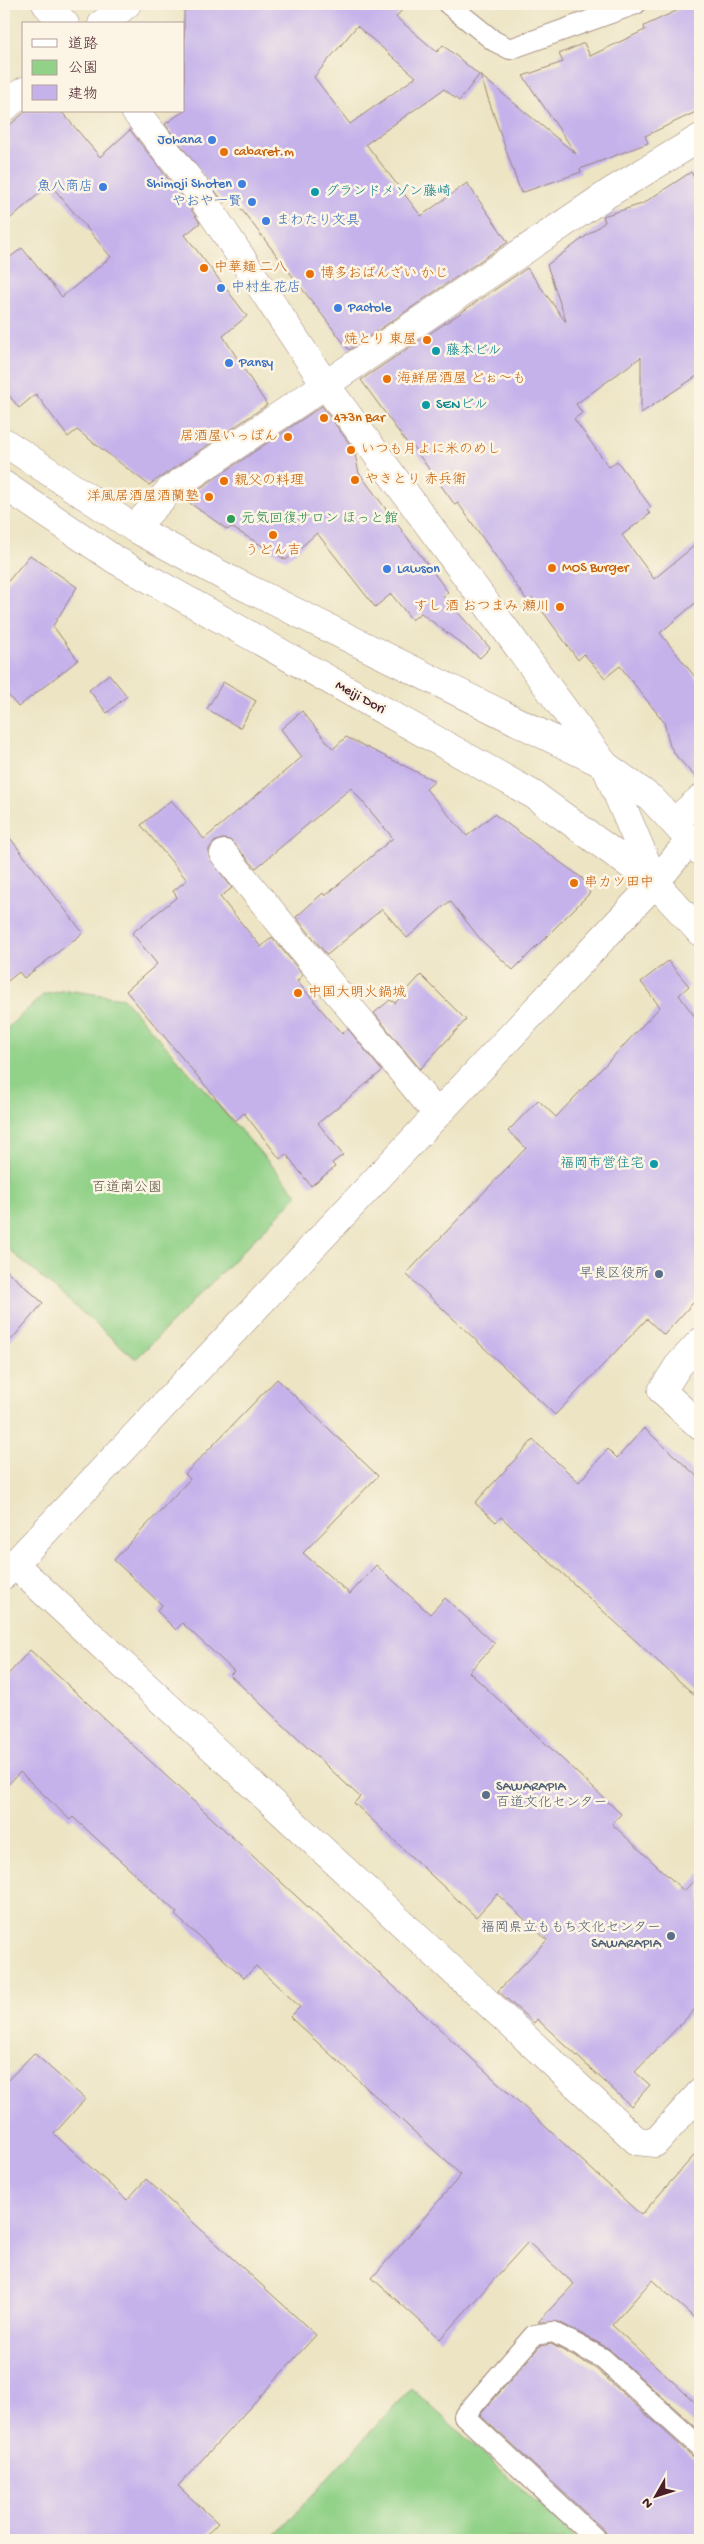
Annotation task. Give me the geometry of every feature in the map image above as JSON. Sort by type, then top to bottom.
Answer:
[{"type":"street","points":[[46,4],[63,22]]},
{"type":"street","points":[[104,22],[127,4]]},
{"type":"street","points":[[4,108],[22,93]]},
{"type":"street","points":[[136,112],[194,186],[325,384],[605,765],[655,883]]},
{"type":"street","points":[[134,528],[171,489],[609,193],[700,138]]},
{"type":"street","points":[[4,442],[134,528],[238,583],[605,765],[652,799],[688,838]]},
{"type":"street","name":"Meiji Dori","points":[[4,485],[114,559],[534,795],[655,883],[700,932]]},
{"type":"street","points":[[700,799],[688,838],[655,883],[9,1570],[637,2141],[655,2143],[700,2093]]},
{"type":"street","points":[[224,854],[437,1114]]},
{"type":"street","points":[[700,1342],[678,1366],[662,1391],[700,1426]]},
{"type":"lane","points":[[448,4],[494,41],[510,49],[636,4]]},
{"type":"lane","points":[[597,2540],[464,2416],[534,2335],[553,2332],[602,2358],[700,2448]]},
{"type":"green space","name":"百道南公園","points":[[66,990],[123,998],[298,1195],[136,1359],[4,1245],[4,1031],[43,995]]},
{"type":"green space","points":[[411,2388],[578,2540],[271,2540]]},
{"type":"building","name":"グランドメゾン藤崎","points":[[184,4],[407,4],[396,17],[437,52],[443,45],[479,75],[459,101],[444,89],[366,144],[421,216],[467,183],[508,242],[349,350],[232,197],[224,203],[165,124],[185,112]],"holes":[[[357,26],[416,77],[350,124],[314,77]]]},
{"type":"building","points":[[691,4],[700,4],[700,110],[645,136],[648,143],[580,169],[581,172],[521,193],[480,75],[576,154],[523,76],[563,62],[559,54],[584,43],[590,56],[645,30],[644,26]]},
{"type":"building","points":[[25,112],[62,112],[100,157],[130,130],[181,195],[200,223],[185,235],[247,316],[223,336],[267,405],[149,485],[77,430],[68,437],[36,394],[19,408],[4,389],[4,262],[22,248],[62,297],[111,257],[50,184],[4,224],[4,130]]},
{"type":"building","points":[[691,172],[700,188],[700,374],[641,413],[641,357],[576,404],[582,413],[574,419],[609,467],[617,461],[651,507],[647,510],[650,514],[622,535],[654,579],[700,541],[700,599],[660,633],[700,683],[700,782],[677,757],[670,746],[664,722],[620,666],[605,678],[584,654],[578,660],[533,598],[528,602],[458,503],[455,505],[361,380],[527,268],[566,321],[547,265],[605,222],[603,216],[642,204]]},
{"type":"building","points":[[322,406],[354,450],[359,473],[448,592],[443,596],[490,648],[480,658],[421,613],[412,620],[391,594],[375,607],[317,533],[286,560],[231,527],[228,530],[184,499]]},
{"type":"building","points":[[30,555],[77,587],[53,626],[78,660],[18,707],[4,690],[4,586]]},
{"type":"building","points":[[109,674],[127,696],[107,713],[89,690]]},
{"type":"building","points":[[223,682],[256,701],[240,728],[207,709]]},
{"type":"building","points":[[302,711],[333,749],[346,737],[435,781],[426,789],[467,836],[494,814],[582,878],[590,893],[513,970],[482,941],[450,901],[407,938],[382,909],[327,955],[296,917],[323,893],[325,896],[393,838],[351,788],[256,868],[230,840],[222,839],[214,842],[209,849],[209,857],[232,888],[220,897],[261,947],[272,937],[303,975],[297,981],[342,1034],[348,1029],[382,1071],[318,1123],[343,1155],[332,1163],[335,1167],[311,1186],[286,1154],[280,1159],[244,1113],[235,1121],[126,991],[157,964],[132,933],[177,897],[173,891],[187,880],[141,825],[171,800],[204,839],[302,757],[281,729]]},
{"type":"building","points":[[4,830],[83,933],[24,978],[19,972],[4,984]]},
{"type":"building","name":"早良区役所","points":[[668,961],[689,986],[679,995],[700,1024],[700,1295],[664,1335],[647,1319],[555,1415],[406,1274],[526,1148],[508,1131],[538,1100],[556,1117],[660,1007],[641,982]]},
{"type":"building","points":[[421,975],[466,1020],[420,1069],[374,1013],[390,1000],[395,1003]]},
{"type":"building","points":[[4,1268],[43,1303],[4,1348]]},
{"type":"building","points":[[277,1379],[378,1476],[303,1553],[350,1594],[376,1565],[430,1614],[445,1598],[495,1644],[469,1672],[621,1814],[612,1824],[684,1891],[700,1874],[700,2004],[635,2072],[650,2085],[631,2106],[537,2019],[534,2023],[498,1991],[547,1940],[497,1894],[476,1917],[354,1803],[360,1797],[230,1675],[234,1671],[182,1623],[176,1630],[157,1611],[162,1605],[114,1560],[190,1479],[185,1474]]},
{"type":"building","points":[[644,1428],[700,1479],[700,1700],[501,1517],[496,1522],[475,1503],[533,1440],[579,1482],[608,1449],[617,1458]]},
{"type":"building","points":[[30,1650],[641,2215],[700,2149],[700,2323],[652,2280],[612,2325],[700,2407],[700,2431],[608,2348],[559,2322],[538,2322],[574,2284],[528,2242],[440,2339],[372,2278],[461,2175],[290,2017],[300,2007],[256,1966],[244,1978],[73,1817],[70,1820],[20,1772],[4,1789],[4,1679]]},
{"type":"building","points":[[34,2053],[85,2099],[54,2134],[127,2200],[146,2179],[316,2335],[178,2486],[218,2523],[202,2540],[4,2540],[4,2084]]},
{"type":"building","points":[[551,2344],[595,2368],[692,2456],[700,2459],[700,2540],[609,2540],[605,2531],[480,2415],[540,2346]]},
{"type":"place","name":"Johana","points":[[212,140]]},
{"type":"place","name":"cabaret.m","points":[[224,152]]},
{"type":"place","name":"Shimoji Shoten","points":[[242,184]]},
{"type":"place","name":"魚八商店","points":[[103,187]]},
{"type":"place","name":"グランドメゾン藤崎","points":[[315,192]]},
{"type":"place","name":"やおや一賢","points":[[252,202]]},
{"type":"place","name":"まわたり文具","points":[[266,221]]},
{"type":"place","name":"中華麺 二八","points":[[204,268]]},
{"type":"place","name":"博多おばんざい かじ","points":[[310,274]]},
{"type":"place","name":"中村生花店","points":[[221,288]]},
{"type":"place","name":"Pactole","points":[[338,308]]},
{"type":"place","name":"焼とり 東屋","points":[[427,340]]},
{"type":"place","name":"藤本ビル","points":[[436,351]]},
{"type":"place","name":"Pansy","points":[[229,363]]},
{"type":"place","name":"海鮮居酒屋 どぉ〜も","points":[[387,379]]},
{"type":"place","name":"SENビル","points":[[426,405]]},
{"type":"place","name":"473n Bar","points":[[324,418]]},
{"type":"place","name":"居酒屋いっぽん","points":[[288,437]]},
{"type":"place","name":"いつも月よに米のめし","points":[[351,450]]},
{"type":"place","name":"やきとり 赤兵衛","points":[[355,480]]},
{"type":"place","name":"親父の料理","points":[[224,481]]},
{"type":"place","name":"洋風居酒屋酒蘭塾","points":[[209,497]]},
{"type":"place","name":"元気回復サロン ほっと館","points":[[231,519]]},
{"type":"place","name":"うどん吉","points":[[273,535]]},
{"type":"place","name":"MOS Burger","points":[[552,568]]},
{"type":"place","name":"Lawson","points":[[387,569]]},
{"type":"place","name":"すし 酒 おつまみ 瀬川","points":[[560,607]]},
{"type":"place","name":"串カツ田中","points":[[574,883]]},
{"type":"place","name":"中国大明火鍋城","points":[[298,993]]},
{"type":"place","name":"福岡市営住宅","points":[[654,1164]]},
{"type":"place","name":"早良区役所","points":[[659,1274]]},
{"type":"place","name":"SAWARAPIA 百道文化センター","points":[[486,1795]]},
{"type":"place","name":"福岡県立ももち文化センター SAWARAPIA","points":[[671,1936]]}]
